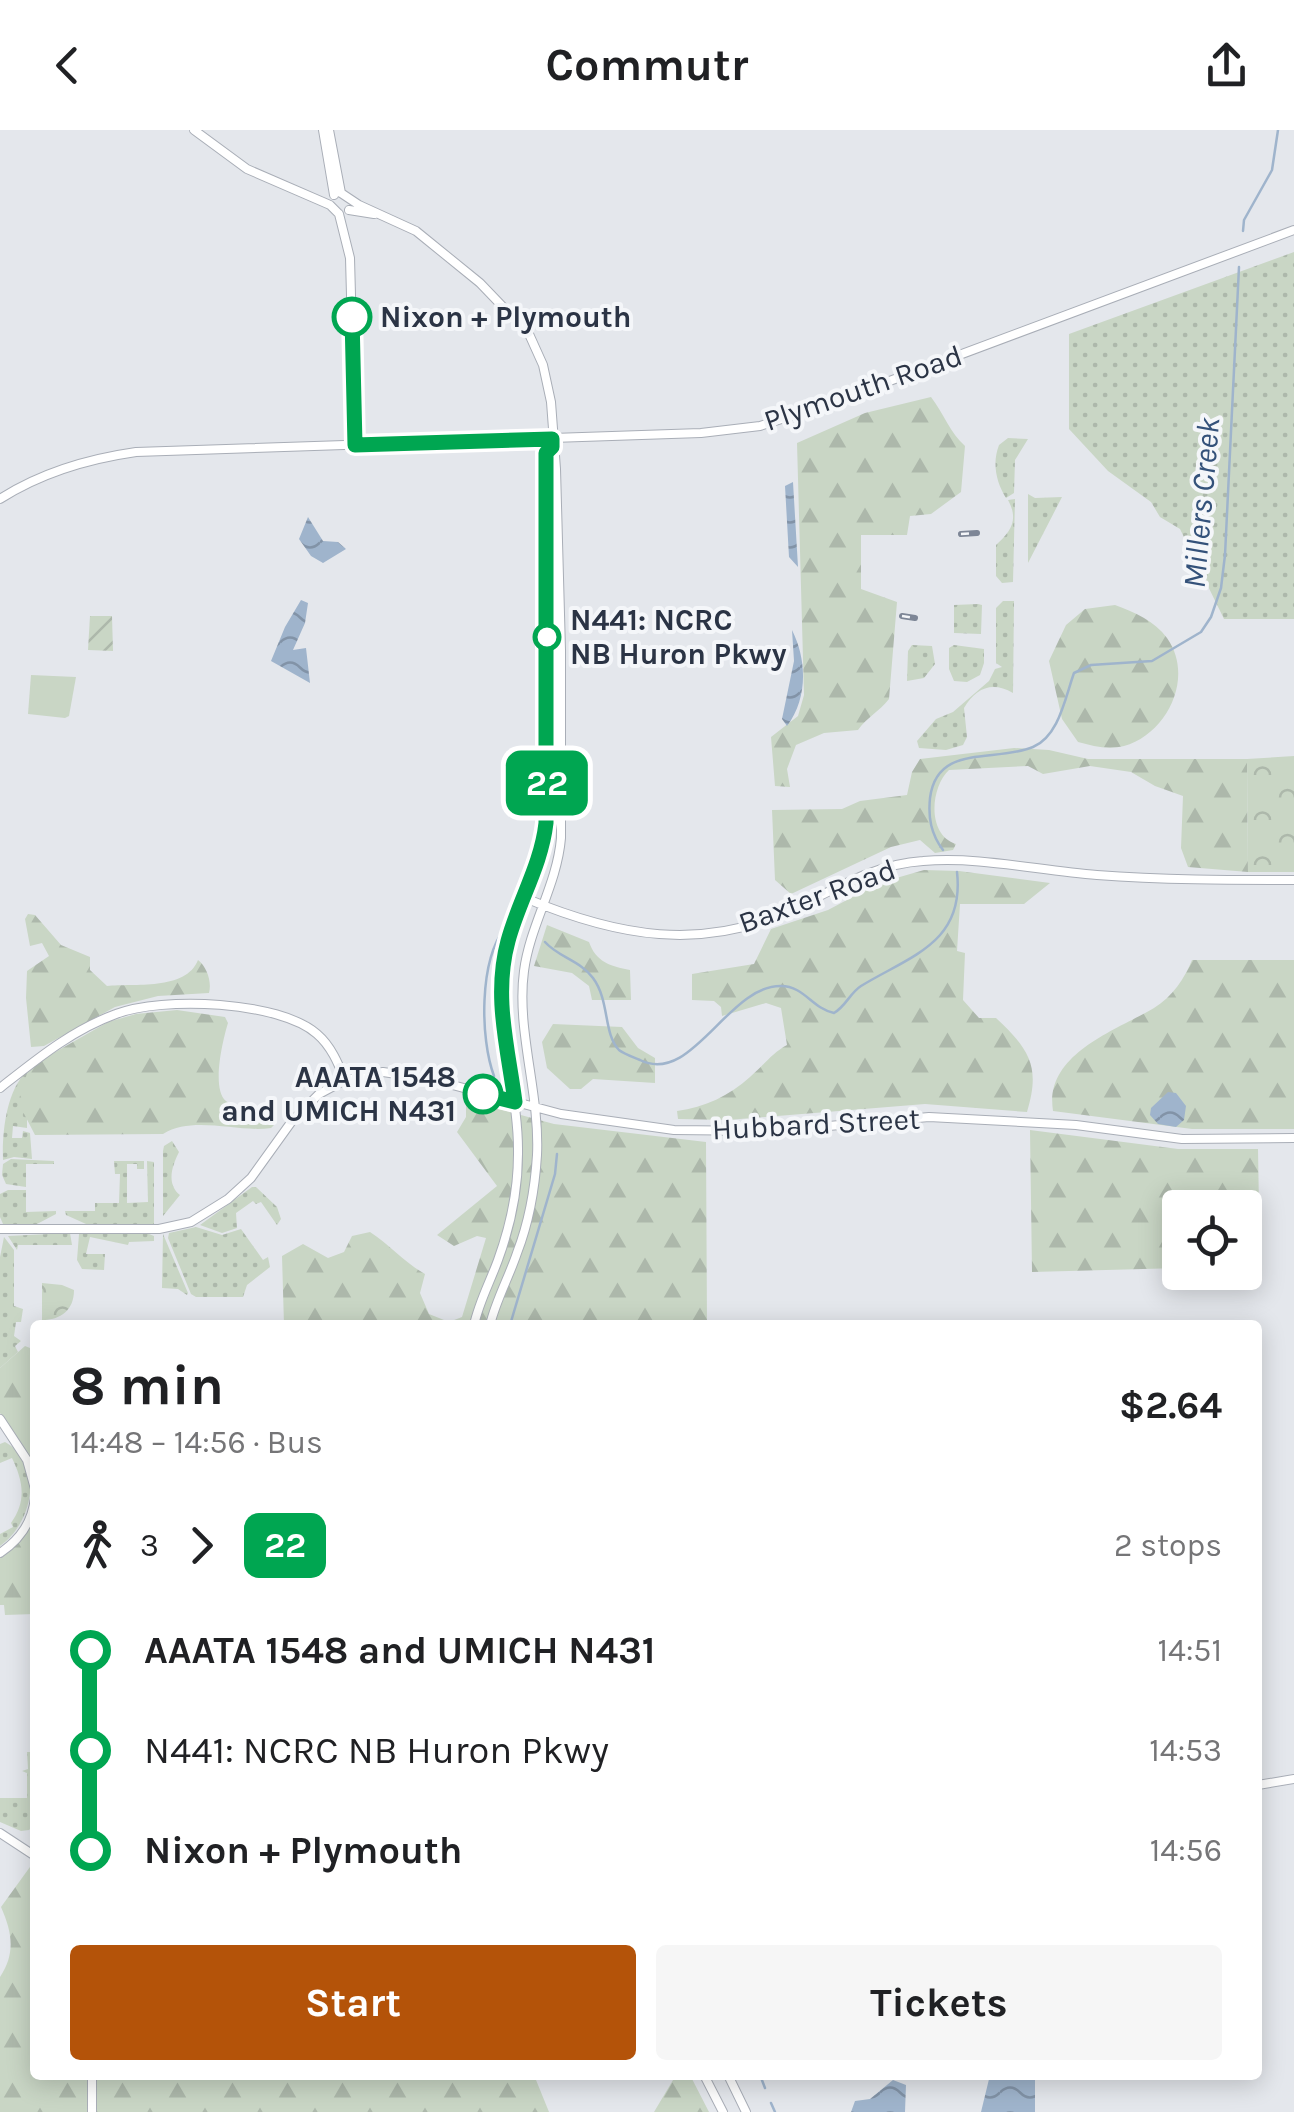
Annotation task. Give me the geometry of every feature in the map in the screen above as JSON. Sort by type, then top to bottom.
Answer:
[{"type":"main road","points":[[194,130],[246,169],[310,196],[351,200],[416,230],[480,283],[530,334],[548,383],[556,452],[560,581],[560,848],[530,941],[522,987],[537,1109],[537,1156],[531,1202],[522,1240],[492,1320]]},
{"type":"main road","points":[[327,131],[334,197],[344,213],[350,258],[355,445]]},
{"type":"main road","points":[[344,213],[351,200]]},
{"type":"main road","points":[[344,213],[390,218]]},
{"type":"main road","name":"Plymouth Road","points":[[0,499],[52,472],[110,455],[188,449],[552,443],[760,426],[796,416],[1294,230]]},
{"type":"main road","points":[[476,1320],[502,1249],[514,1201],[518,1154],[515,1102],[500,996],[509,938],[544,836],[546,453],[552,443]]},
{"type":"main road","points":[[547,573],[560,581]]},
{"type":"main road","points":[[547,721],[562,721]]},
{"type":"main road","name":"Baxter Road","points":[[524,898],[583,922],[628,932],[694,934],[768,919],[873,870],[925,860],[1142,878],[1294,880]]},
{"type":"main road","points":[[0,1088],[51,1048],[99,1021],[142,1006],[175,1002],[240,1008],[300,1023],[325,1042],[344,1080],[308,1103],[267,1160],[240,1189],[191,1222],[159,1229],[0,1229]]},
{"type":"main road","name":"Hubbard Street","points":[[344,1080],[383,1072],[410,1074],[537,1109],[686,1130],[772,1131],[929,1116],[1076,1124],[1182,1139],[1294,1138]]},
{"type":"main road","points":[[0,1419],[30,1471]]},
{"type":"main road","points":[[0,1552],[14,1543],[30,1514]]},
{"type":"main road","points":[[1262,1784],[1294,1780]]},
{"type":"main road","points":[[0,1833],[30,1852]]},
{"type":"main road","points":[[26,1848],[30,1843]]},
{"type":"main road","points":[[92,2080],[92,2112]]},
{"type":"main road","points":[[707,2080],[723,2112]]},
{"type":"main road","points":[[730,2080],[746,2112]]},
{"type":"green space","points":[[1294,252],[1294,619],[1224,619],[1180,529],[1160,517],[1151,502],[1108,471],[1069,429],[1069,334]]},
{"type":"green space","points":[[931,397],[965,446],[961,492],[931,514],[910,516],[907,535],[861,535],[861,589],[897,602],[889,699],[858,730],[824,733],[796,745],[787,769],[790,787],[775,786],[771,737],[798,716],[804,695],[797,443],[865,413]]},
{"type":"green space","points":[[1008,438],[1028,439],[1015,460],[1014,493],[1006,498],[996,465],[999,445]]},
{"type":"green space","points":[[1028,494],[1035,498],[1062,497],[1028,563]]},
{"type":"green space","points":[[1015,499],[1013,582],[1002,583],[996,576],[996,545],[1012,525],[1008,500]]},
{"type":"green space","points":[[1003,601],[1014,601],[1013,693],[991,687],[974,696],[964,708],[967,737],[963,745],[946,750],[919,748],[917,741],[936,719],[953,712],[989,681],[995,669],[1002,667],[996,663],[996,608]]},
{"type":"green space","points":[[954,605],[982,605],[981,634],[954,633]]},
{"type":"green space","points":[[1115,605],[1144,618],[1167,638],[1175,653],[1177,686],[1164,717],[1153,730],[1124,746],[1106,748],[1078,742],[1062,719],[1049,661],[1066,625],[1085,609]]},
{"type":"green space","points":[[90,616],[112,616],[113,651],[88,650]]},
{"type":"green space","points":[[912,645],[932,646],[935,664],[924,678],[907,681],[908,651]]},
{"type":"green space","points":[[954,645],[984,649],[980,675],[967,682],[954,681],[949,669],[949,648]]},
{"type":"green space","points":[[31,675],[76,677],[69,716],[28,714]]},
{"type":"green space","points":[[1014,748],[1049,750],[1088,759],[1247,759],[1248,872],[1188,867],[1181,848],[1183,796],[1131,772],[1090,766],[1043,774],[1028,766],[949,770],[938,788],[934,810],[940,831],[956,844],[953,850],[935,853],[920,840],[891,847],[791,894],[775,880],[772,810],[842,809],[860,801],[907,795],[912,772],[920,759]]},
{"type":"green space","points":[[1294,756],[1294,872],[1248,872],[1247,759]]},
{"type":"green space","points":[[924,870],[1050,883],[1024,904],[960,904],[957,951],[965,953],[963,1000],[979,1018],[996,1018],[1024,1049],[1033,1082],[1027,1112],[925,1104],[728,1120],[678,1119],[677,1111],[725,1095],[787,1045],[781,1008],[766,1003],[722,1016],[721,1007],[714,1001],[692,1000],[692,974],[754,964],[771,929],[828,910],[879,883]]},
{"type":"green space","points":[[28,914],[35,915],[61,945],[90,957],[90,970],[107,986],[171,981],[192,970],[198,960],[208,975],[209,993],[158,996],[115,1007],[44,1046],[31,1047],[27,971],[49,956],[42,943],[30,946],[25,919]]},
{"type":"green space","points":[[547,925],[589,942],[605,962],[630,970],[631,1000],[592,1000],[589,986],[572,973],[534,966]]},
{"type":"green space","points":[[1192,960],[1294,960],[1294,1129],[1192,1129],[1053,1111],[1053,1091],[1071,1059],[1161,1004],[1177,987]]},
{"type":"green space","points":[[177,1010],[225,1017],[228,1023],[219,1075],[222,1095],[236,1107],[270,1120],[274,1125],[271,1128],[202,1125],[175,1128],[163,1134],[35,1135],[18,1102],[29,1067],[108,1022],[136,1014]]},
{"type":"green space","points":[[553,1024],[622,1027],[638,1048],[655,1058],[655,1083],[593,1079],[581,1089],[570,1089],[547,1068],[542,1042]]},
{"type":"green space","points":[[27,1071],[27,1128],[13,1126],[12,1138],[22,1138],[23,1131],[30,1133],[32,1159],[3,1160],[10,1101]]},
{"type":"green space","points":[[466,1100],[554,1124],[706,1142],[707,1320],[454,1320],[462,1317],[486,1238],[477,1236],[454,1246],[437,1235],[497,1186],[457,1132],[466,1117]]},
{"type":"green space","points":[[1030,1130],[1178,1149],[1258,1149],[1259,1190],[1162,1190],[1162,1268],[1032,1272]]},
{"type":"green space","points":[[172,1141],[179,1152],[172,1180],[180,1195],[163,1216],[163,1151]]},
{"type":"green space","points":[[11,1159],[54,1164],[26,1164],[26,1187],[6,1184],[3,1164]]},
{"type":"green space","points":[[114,1161],[144,1161],[144,1169],[127,1164],[127,1203],[148,1202],[147,1161],[154,1162],[154,1224],[86,1224],[66,1215],[65,1211],[95,1211],[95,1203],[119,1203],[120,1174],[115,1174]]},
{"type":"green space","points":[[252,1187],[277,1207],[281,1219],[277,1225],[261,1202],[253,1201],[236,1213],[237,1228],[222,1233],[200,1225]]},
{"type":"green space","points":[[26,1190],[26,1212],[56,1214],[37,1224],[3,1224],[0,1194]]},
{"type":"green space","points":[[196,1227],[222,1235],[241,1229],[263,1260],[268,1257],[270,1267],[247,1285],[243,1297],[191,1294],[168,1238],[169,1233]]},
{"type":"green space","points":[[370,1232],[425,1274],[420,1293],[429,1314],[444,1320],[284,1320],[282,1256],[303,1244],[328,1258],[344,1252],[352,1236]]},
{"type":"green space","points":[[70,1233],[72,1245],[18,1245],[17,1250],[8,1236]]},
{"type":"green space","points":[[79,1234],[149,1234],[154,1241],[128,1245],[90,1237],[86,1254],[105,1254],[104,1270],[82,1269],[77,1260]]},
{"type":"green space","points":[[163,1234],[187,1295],[178,1289],[162,1288]]},
{"type":"green space","points":[[4,1237],[14,1250],[14,1306],[23,1309],[14,1336],[21,1341],[15,1346],[18,1352],[0,1368],[0,1257]]},
{"type":"green space","points":[[42,1283],[74,1290],[72,1303],[60,1316],[42,1320]]},
{"type":"green space","points":[[25,1346],[30,1348],[30,1464],[0,1413],[0,1368]]},
{"type":"green space","points":[[5,1442],[26,1464],[30,1494],[20,1524],[0,1546],[0,1534],[13,1527],[11,1523],[21,1499],[21,1483],[12,1458],[0,1463],[0,1444]]},
{"type":"green space","points":[[29,1527],[30,1614],[5,1615],[4,1605],[0,1605],[0,1558]]},
{"type":"green space","points":[[30,1752],[30,1829],[21,1831],[0,1822],[0,1798],[27,1798],[27,1773],[22,1771],[28,1769]]},
{"type":"green space","points":[[30,1867],[30,2080],[536,2080],[549,2112],[0,2112],[0,1977],[11,1942],[1,1907]]},
{"type":"green space","points":[[673,2080],[693,2080],[709,2112],[654,2112]]},
{"type":"water","points":[[793,482],[798,567],[789,557],[785,486]]},
{"type":"water","points":[[308,517],[323,541],[338,542],[346,549],[323,563],[311,556],[299,539]]},
{"type":"water","points":[[301,600],[308,603],[305,623],[293,650],[306,648],[310,683],[271,661]]},
{"type":"water","points":[[792,630],[803,679],[799,703],[787,726],[782,719],[794,661]]},
{"type":"water","points":[[1168,1092],[1176,1093],[1186,1106],[1184,1120],[1176,1127],[1158,1124],[1150,1115],[1151,1108]]},
{"type":"water","points":[[893,2080],[906,2085],[905,2112],[851,2112],[855,2101],[870,2099]]},
{"type":"water","points":[[989,2080],[1035,2080],[1035,2112],[981,2112]]},
{"type":"waterway","name":"Millers Creek","points":[[1243,231],[1244,220],[1272,170],[1278,130]]},
{"type":"waterway","name":"Millers Creek","points":[[943,850],[933,832],[929,805],[935,781],[944,769],[955,762],[1018,752],[1042,742],[1055,725],[1074,673],[1091,665],[1152,661],[1201,632],[1211,617],[1221,588],[1225,555],[1239,267]]},
{"type":"waterway","name":"Millers Creek","points":[[545,942],[593,978],[619,1050],[659,1064],[677,1059],[693,1048],[744,1001],[762,990],[789,987],[834,1013],[861,986],[915,955],[943,931],[957,896],[957,872]]},
{"type":"waterway","name":"Millers Creek","points":[[494,1076],[486,1041],[484,1000],[490,960],[505,928]]},
{"type":"waterway","name":"Millers Creek","points":[[511,1320],[555,1174],[557,1154]]},
{"type":"waterway","name":"Millers Creek","points":[[762,2080],[765,2088]]},
{"type":"waterway","name":"Millers Creek","points":[[771,2103],[775,2112]]},
{"type":"railway","points":[[961,534],[977,533]]},
{"type":"railway","points":[[902,616],[915,618]]},
{"type":"bus line","name":"22","points":[[352,317],[355,445],[552,439],[552,447],[546,453],[546,823],[534,876],[509,938],[502,970],[501,1013],[515,1102],[483,1094]]},
{"type":"place","name":"Nixon + Plymouth","points":[[352,317]]},
{"type":"place","name":"N441: NCRC NB Huron Pkwy","points":[[547,637]]},
{"type":"place","name":"AAATA 1548 and UMICH N431","points":[[483,1094]]}]
